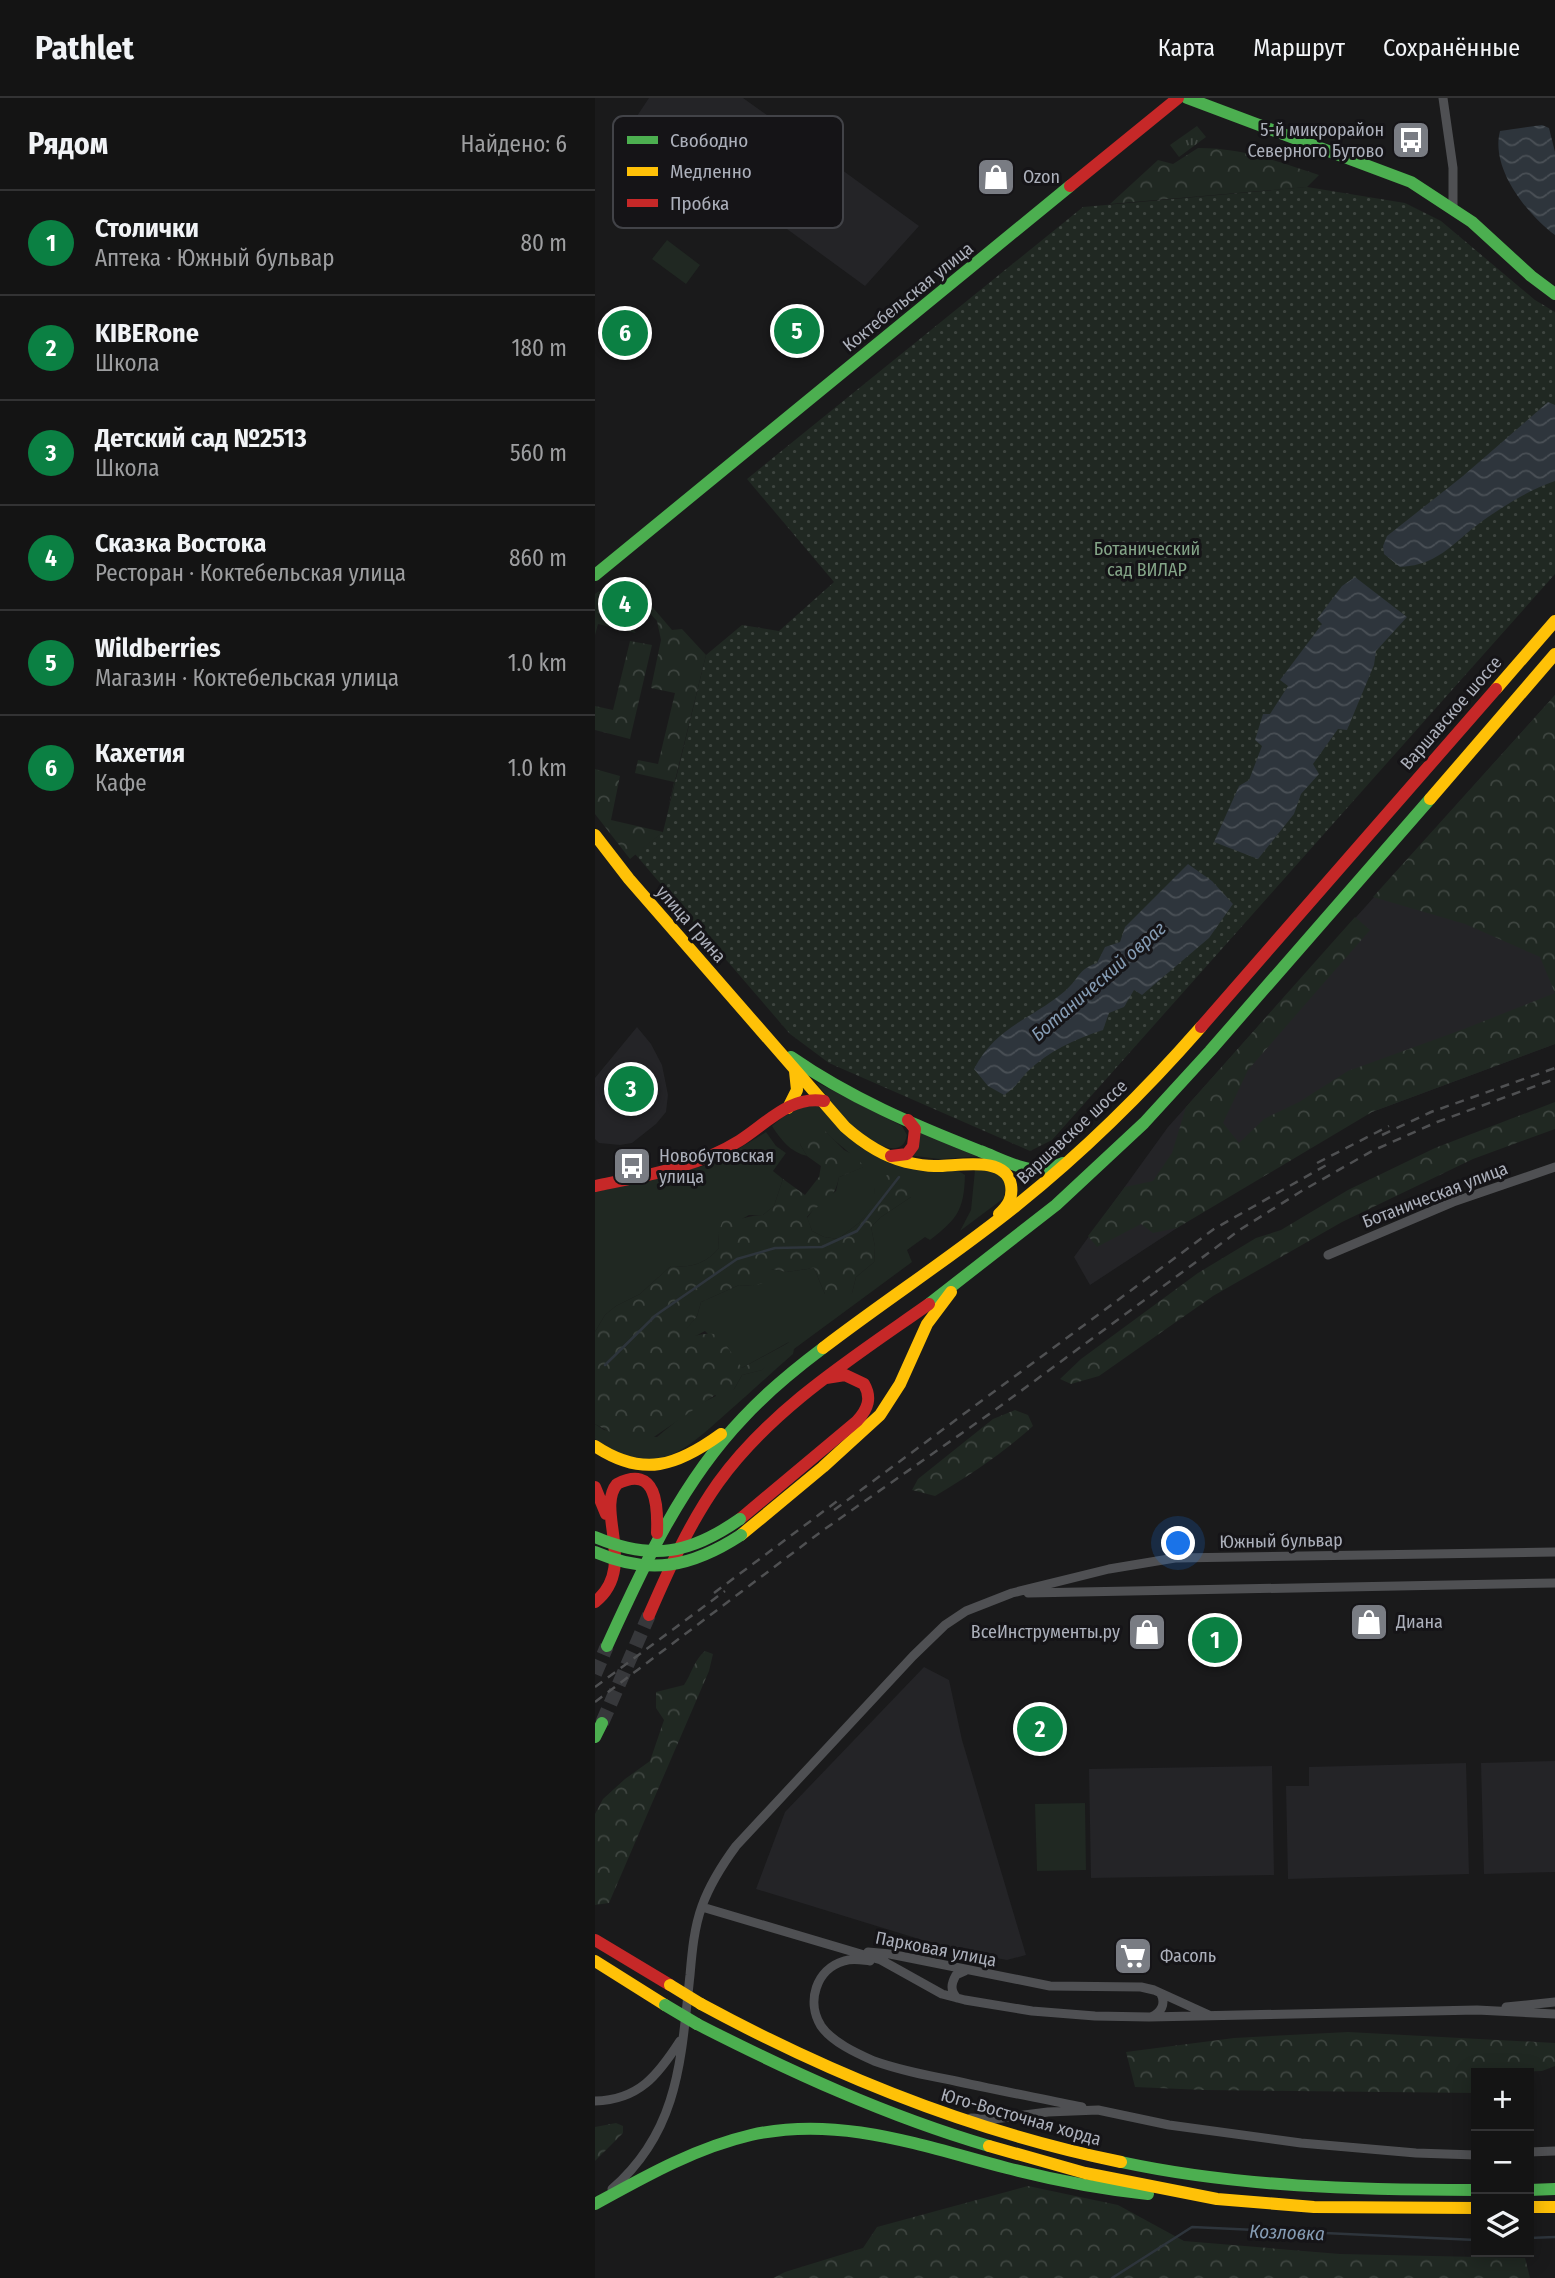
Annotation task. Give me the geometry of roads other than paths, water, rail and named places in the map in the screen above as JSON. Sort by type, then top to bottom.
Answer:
[{"type":"main road","name":"Коктебельская улица","points":[[595,575],[1178,98]]},
{"type":"main road","points":[[1187,98],[1411,182],[1453,207],[1555,294]]},
{"type":"main road","name":"Варшавское шоссе","points":[[607,1646],[656,1539],[699,1470],[744,1416],[801,1364],[1016,1206],[1084,1148],[1139,1095],[1555,621]]},
{"type":"main road","points":[[649,1615],[674,1555],[711,1494],[762,1432],[823,1379],[966,1277],[1103,1164],[1170,1097],[1555,654]]},
{"type":"main road","name":"улица Грина","points":[[595,835],[629,879],[763,1035],[798,1067],[907,1119],[1030,1170],[1052,1168],[1084,1148]]},
{"type":"main road","points":[[793,1105],[798,1088],[798,1067]]},
{"type":"main road","name":"улица Грина","points":[[798,1067],[809,1085],[857,1138],[881,1153],[922,1165],[988,1165],[1003,1170],[1011,1181],[1009,1202],[1004,1210],[970,1241]]},
{"type":"main road","points":[[793,1105],[809,1085]]},
{"type":"main road","points":[[595,1186],[699,1160],[736,1142],[793,1105],[815,1099],[824,1101]]},
{"type":"main road","points":[[881,1153],[896,1157],[911,1150],[915,1141],[915,1129],[907,1119]]},
{"type":"main road","points":[[595,1552],[636,1566],[675,1565],[717,1552],[741,1535],[786,1499],[880,1415],[895,1395],[926,1324],[947,1296],[966,1277]]},
{"type":"main road","points":[[595,1536],[618,1547],[638,1552],[673,1552],[712,1539],[857,1422],[866,1411],[870,1402],[869,1392],[860,1381],[845,1375],[823,1379]]},
{"type":"main road","points":[[595,1446],[606,1455],[628,1463],[640,1466],[663,1465],[700,1449],[744,1416]]},
{"type":"main road","points":[[595,1602],[602,1597],[613,1564],[614,1543],[608,1500],[612,1489],[627,1480],[640,1481],[647,1485],[655,1495],[656,1539]]},
{"type":"main road","points":[[595,1487],[610,1525]]},
{"type":"main road","points":[[595,1737],[602,1723]]},
{"type":"main road","name":"Юго-Восточная хорда","points":[[595,1940],[761,2038],[818,2064],[942,2113],[1053,2147],[1177,2173],[1294,2186],[1369,2190],[1471,2190]]},
{"type":"main road","name":"Юго-Восточная хорда","points":[[596,1962],[697,2024],[809,2080],[921,2125],[1063,2168],[1214,2199],[1367,2210],[1471,2208]]},
{"type":"main road","points":[[596,2203],[693,2153],[753,2135],[812,2129],[847,2129],[895,2137],[1061,2182],[1116,2192],[1214,2199]]},
{"type":"main road","points":[[1534,2190],[1555,2189]]},
{"type":"main road","points":[[1534,2207],[1555,2207]]},
{"type":"street","points":[[1443,98],[1453,168],[1453,207]]},
{"type":"street","name":"Ботаническая улица","points":[[1328,1255],[1453,1202],[1555,1167]]},
{"type":"street","name":"Южный бульвар","points":[[596,2203],[619,2183],[638,2161],[663,2124],[678,2079],[693,1948],[702,1907],[717,1873],[736,1846],[945,1625],[966,1611],[1012,1593],[1109,1569],[1175,1558],[1555,1552]]},
{"type":"street","name":"Южный бульвар","points":[[1012,1593],[1555,1583]]},
{"type":"street","points":[[702,1907],[852,1951]]},
{"type":"street","name":"Парковая улица","points":[[852,1951],[885,1963],[942,1994],[1032,2011],[1149,2017],[1477,2010],[1555,2014]]},
{"type":"street","name":"Парковая улица","points":[[852,1951],[890,1954],[1050,1986],[1140,1987],[1210,2016]]},
{"type":"street","points":[[885,1963],[853,1959],[841,1962],[829,1968],[819,1980],[815,1991],[816,2017],[831,2038],[872,2060],[903,2070],[1169,2125],[1301,2143],[1471,2155]]},
{"type":"street","points":[[957,1998],[952,1989],[953,1980],[960,1972],[967,1970]]},
{"type":"street","points":[[1149,2017],[1160,2012],[1164,2002],[1161,1994]]},
{"type":"street","name":"Парковая улица","points":[[1477,2010],[1555,2002]]},
{"type":"street","points":[[595,2101],[607,2101],[628,2095],[646,2085],[659,2072],[683,2036]]},
{"type":"street","points":[[942,2113],[994,2119],[1048,2112],[1098,2110]]},
{"type":"street","points":[[1534,2152],[1555,2151]]},
{"type":"water","points":[[1542,125],[1549,128],[1555,152],[1555,235],[1534,216],[1514,190],[1506,175],[1498,146],[1500,131]]},
{"type":"water","points":[[1548,402],[1555,405],[1555,481],[1504,507],[1476,525],[1447,550],[1427,561],[1400,567],[1384,554],[1383,546],[1387,536],[1463,476]]},
{"type":"water","points":[[1355,577],[1407,617],[1376,651],[1374,665],[1347,730],[1338,729],[1313,764],[1319,774],[1301,794],[1294,814],[1258,859],[1214,842],[1239,786],[1249,780],[1262,746],[1255,740],[1263,714],[1270,714],[1288,686],[1280,680],[1322,624],[1317,619],[1342,586]]},
{"type":"water","points":[[1188,864],[1212,881],[1233,904],[1209,938],[1142,995],[1134,990],[1124,1007],[1109,1013],[1103,1030],[1053,1052],[1027,1072],[1004,1095],[988,1086],[974,1069],[983,1054],[1015,1024],[1053,1001],[1070,987],[1082,971],[1097,963],[1105,947],[1120,942],[1125,927]]},
{"type":"waterway","name":"Ботанический овраг","points":[[605,1365],[656,1315],[737,1259],[775,1248],[822,1247],[857,1231],[899,1177]]},
{"type":"waterway","name":"Козловка","points":[[1112,2278],[1192,2227],[1471,2240]]},
{"type":"waterway","name":"Козловка","points":[[1534,2238],[1555,2237]]},
{"type":"tunnel","points":[[602,1723],[649,1615]]},
{"type":"tunnel","points":[[595,1674],[607,1646]]},
{"type":"railway","points":[[1382,1135],[1431,1112],[1555,1068]]},
{"type":"railway","points":[[595,1702],[822,1531],[995,1410],[1241,1229],[1372,1151],[1437,1122],[1555,1079]]},
{"type":"railway","points":[[1317,1163],[1389,1126]]},
{"type":"railway","points":[[834,1510],[1214,1229],[1330,1163]]},
{"type":"railway","points":[[714,1593],[840,1499]]},
{"type":"railway","points":[[595,1687],[725,1591]]},
{"type":"place","name":"5-й микрорайон Северного Бутово","points":[[1411,140]]},
{"type":"place","name":"Ozon","points":[[996,177]]},
{"type":"place","name":"Wildberries","points":[[797,331]]},
{"type":"place","name":"Кахетия","points":[[625,333]]},
{"type":"place","name":"Сказка Востока","points":[[625,604]]},
{"type":"place","name":"Детский сад №2513","points":[[631,1089]]},
{"type":"place","name":"Новобутовская улица","points":[[632,1166]]},
{"type":"place","name":"Диана","points":[[1369,1622]]},
{"type":"place","name":"ВсеИнструменты.ру","points":[[1147,1632]]},
{"type":"place","name":"Столички","points":[[1215,1640]]},
{"type":"place","name":"KIBERone","points":[[1040,1729]]},
{"type":"place","name":"Фасоль","points":[[1133,1956]]},
{"type":"park label","name":"Ботанический сад ВИЛАР","points":[[1147,559]]}]
